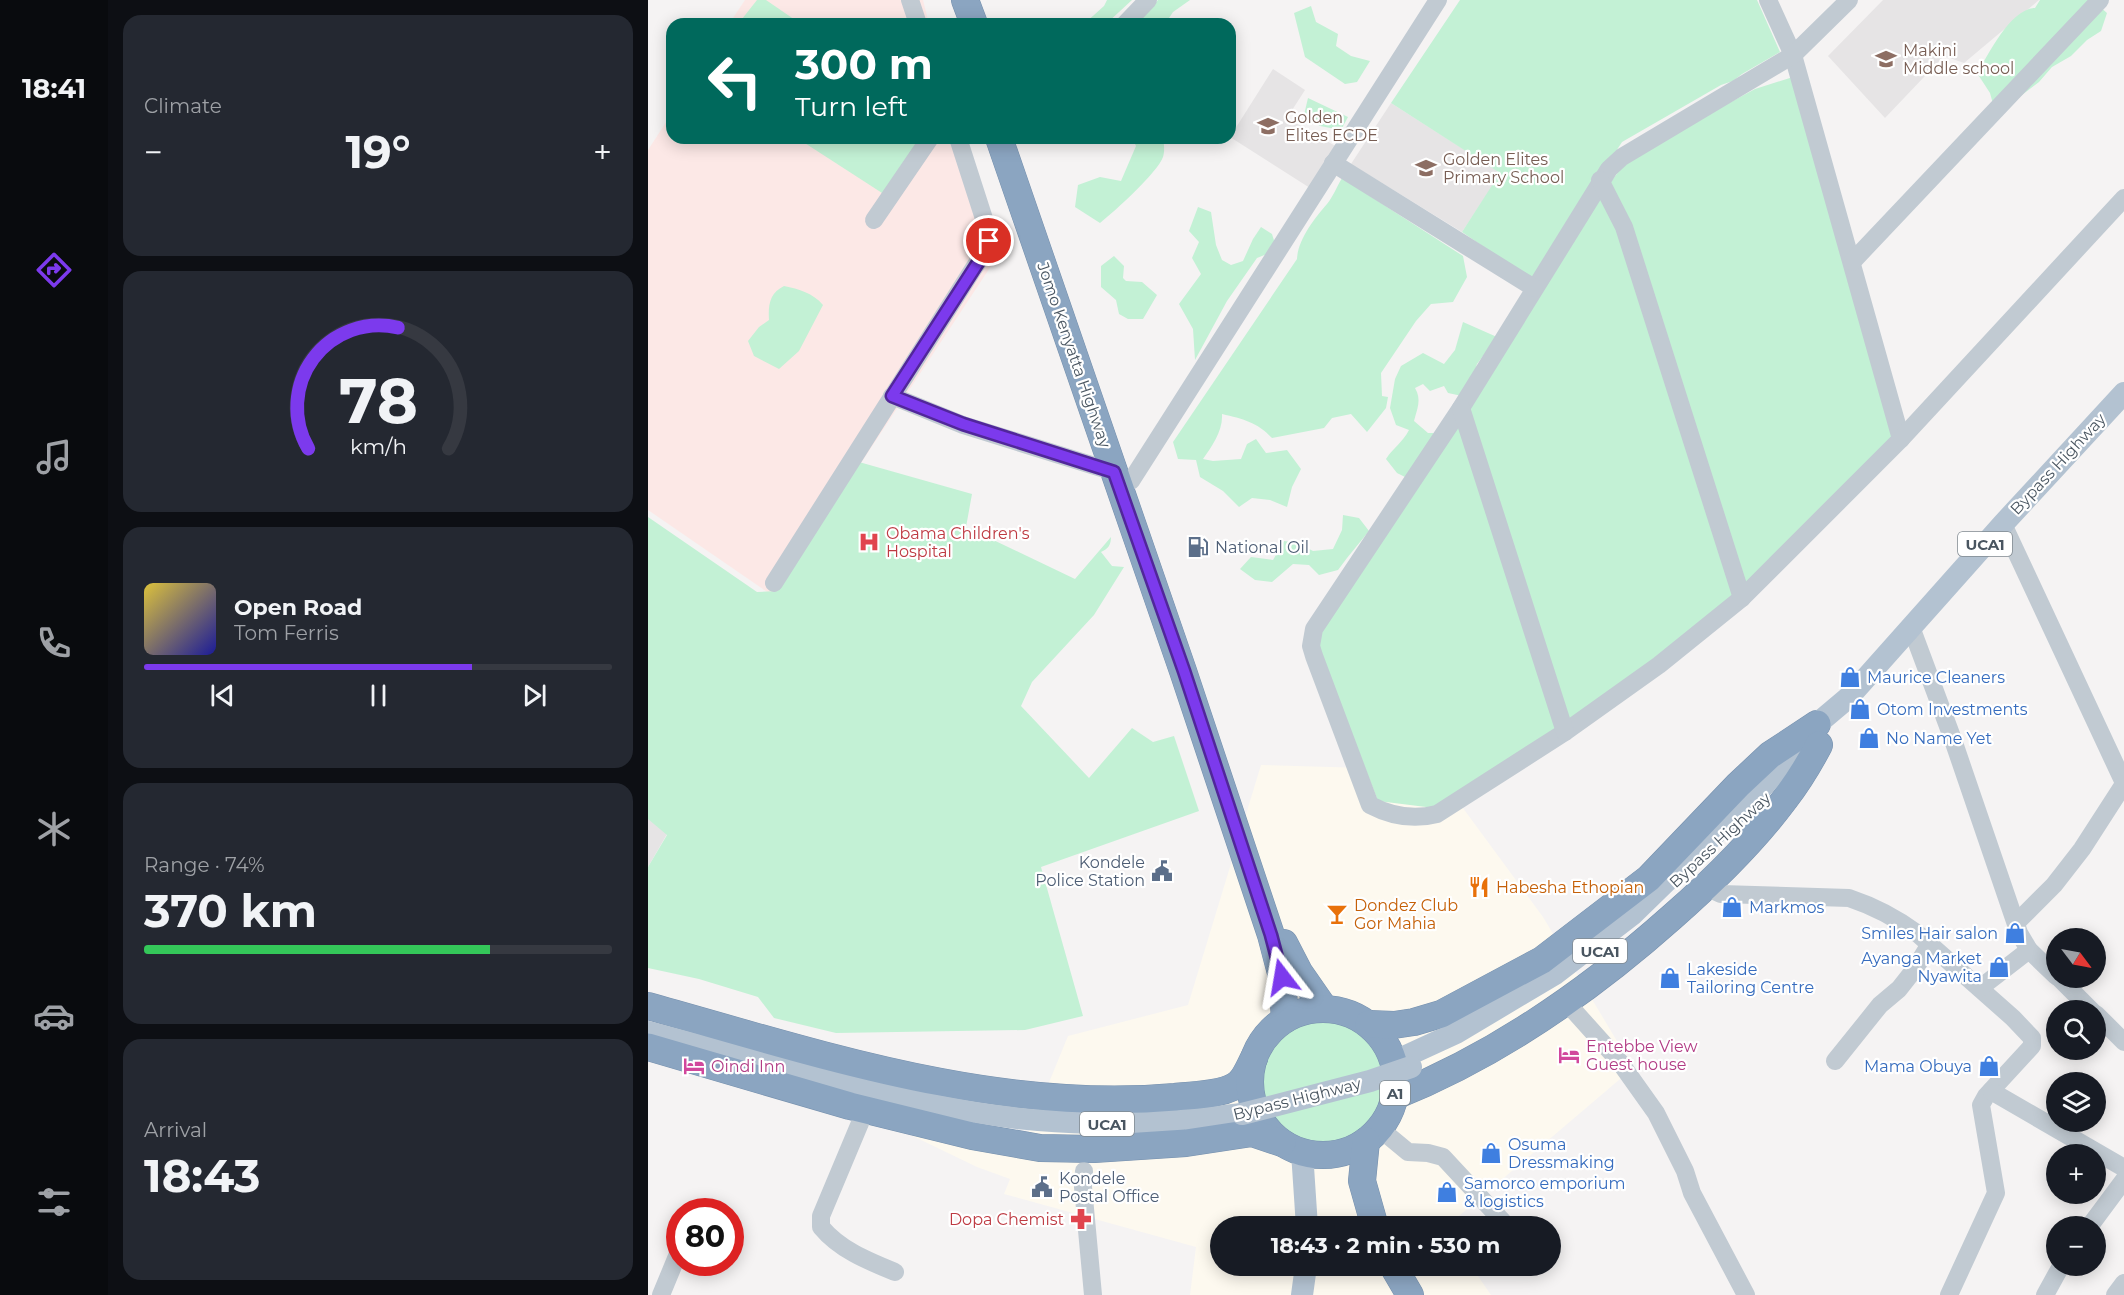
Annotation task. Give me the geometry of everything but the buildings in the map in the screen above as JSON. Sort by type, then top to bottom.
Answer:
[{"type":"highway","points":[[953,0],[959,18]]},
{"type":"highway","points":[[965,0],[972,18]]},
{"type":"highway","name":"Jomo Kenyatta Highway","points":[[1011,144],[1280,934],[1299,972],[1324,1008]]},
{"type":"highway","name":"Jomo Kenyatta Highway","points":[[1122,476],[1271,935],[1282,977],[1286,1019]]},
{"type":"highway","points":[[1395,1096],[1481,1054],[1566,1002],[1622,960],[1706,887],[1771,818],[1798,782],[1818,735]]},
{"type":"highway","points":[[1369,1024],[1404,1024],[1441,1014],[1542,960],[1649,878],[1770,755],[1818,735]]},
{"type":"highway","points":[[648,1006],[842,1060],[976,1089],[1029,1096],[1096,1100],[1200,1095],[1224,1090],[1240,1083],[1254,1058]]},
{"type":"highway","name":"A1","points":[[1364,1216],[1349,1184],[1304,1150],[1265,1126],[1254,1105],[1250,1090],[1250,1074],[1254,1058],[1267,1036],[1286,1019],[1310,1010],[1324,1008],[1340,1010],[1369,1024],[1389,1049],[1394,1064],[1395,1096],[1389,1113],[1373,1135],[1362,1180],[1372,1216]]},
{"type":"highway","points":[[648,1047],[864,1110],[972,1136],[1040,1148],[1094,1149],[1186,1143],[1252,1133],[1304,1150],[1348,1151],[1373,1135]]},
{"type":"highway","points":[[1392,1276],[1403,1295]]},
{"type":"highway","points":[[1398,1276],[1410,1295]]},
{"type":"main road","name":"Bypass Highway","points":[[648,1032],[867,1090],[973,1106],[1103,1110],[1229,1106],[1304,1088],[1406,1056],[1456,1033],[1555,974],[1633,914],[1759,798],[1808,738],[1818,735],[2003,524],[2124,393]]},
{"type":"main road","name":"Bypass Highway","points":[[648,1018],[973,1106]]},
{"type":"main road","points":[[1304,1150],[1307,1216]]},
{"type":"main road","points":[[1302,1295],[1305,1276]]},
{"type":"street","points":[[910,0],[916,18]]},
{"type":"street","points":[[1131,18],[1148,0]]},
{"type":"street","points":[[892,396],[963,424],[1122,476],[1333,163],[1438,0]]},
{"type":"street","points":[[1768,0],[1792,55],[1901,439]]},
{"type":"street","points":[[1849,0],[1792,55],[1622,156],[1600,180],[1461,408],[1314,629],[1311,646],[1314,656],[1370,805],[1382,811],[1420,818],[1437,814],[1565,732],[1659,665],[1742,598],[1901,439],[2124,198]]},
{"type":"street","points":[[1852,262],[2100,0]]},
{"type":"street","points":[[874,220],[926,144]]},
{"type":"street","points":[[774,583],[981,258],[989,241],[987,228],[960,144]]},
{"type":"street","points":[[1333,163],[1534,288]]},
{"type":"street","points":[[1600,180],[1624,227],[1742,598]]},
{"type":"street","points":[[1461,408],[1565,732]]},
{"type":"street","points":[[2003,524],[2124,784],[2082,849],[2054,885],[2016,923]]},
{"type":"street","points":[[1911,627],[1952,737],[2019,933],[2029,950],[2046,966]]},
{"type":"street","points":[[1706,887],[1720,894],[1849,898],[1862,902],[1907,926],[1930,944],[2032,1038],[2032,1046],[1981,1105],[1996,1193],[1949,1295]]},
{"type":"street","points":[[1835,1061],[1880,1005],[1899,989],[1930,944]]},
{"type":"street","points":[[1980,988],[2029,950]]},
{"type":"street","points":[[2069,988],[2081,1000]]},
{"type":"street","points":[[1566,1002],[1619,1061],[1656,1113],[1685,1171],[1692,1193],[1746,1295]]},
{"type":"street","points":[[2106,1024],[2124,1042]]},
{"type":"street","points":[[1991,1091],[2124,1168]]},
{"type":"street","points":[[864,1110],[821,1216],[821,1227],[827,1235],[861,1258],[895,1272]]},
{"type":"street","points":[[1373,1135],[1408,1152],[1428,1153],[1443,1157],[1498,1216]]},
{"type":"street","points":[[1084,1171],[1083,1187],[1093,1295]]},
{"type":"street","points":[[2097,1216],[2124,1180]]},
{"type":"street","points":[[661,1295],[669,1276]]},
{"type":"street","points":[[2050,1293],[2057,1276]]},
{"type":"street","points":[[2115,1295],[2124,1283]]},
{"type":"shaded area","points":[[745,0],[923,0],[928,18],[733,18]]},
{"type":"shaded area","name":"Makini Middle school","points":[[1883,0],[2039,0],[1964,63],[1944,56],[1885,118],[1828,56]]},
{"type":"shaded area","name":"Golden Elites ECDE","points":[[1273,69],[1305,90],[1287,118],[1337,147],[1310,188],[1236,141],[1236,128]]},
{"type":"shaded area","name":"Golden Elites Primary School","points":[[1391,103],[1501,173],[1462,232],[1351,164]]},
{"type":"shaded area","points":[[666,122],[666,144],[963,144],[997,257],[861,463],[962,493],[858,649],[777,591],[773,596],[648,510],[648,150]]},
{"type":"shaded area","points":[[1261,765],[1365,768],[1432,766],[1543,917],[1633,1068],[1459,1216],[1210,1216],[1210,1276],[1478,1276],[1491,1295],[1190,1295],[1196,1247],[1004,1194],[1010,1179],[977,1167],[861,1111],[1025,1141],[1068,1036],[1188,1005]]},
{"type":"shaded area","points":[[648,815],[667,834],[648,867]]},
{"type":"green space","points":[[757,0],[766,0],[792,18],[743,18]]},
{"type":"green space","points":[[1107,0],[1132,0],[1112,18],[1091,18],[1104,6]]},
{"type":"green space","points":[[1158,0],[1190,0],[1173,12],[1169,18],[1142,18]]},
{"type":"green space","points":[[1460,0],[1757,0],[1780,52],[1733,81],[1721,85],[1622,142],[1532,280],[1462,232],[1500,173],[1391,103]]},
{"type":"green space","points":[[2040,0],[2092,0],[2107,13],[2101,31],[2087,40],[2071,56],[2052,67],[2039,82],[1996,115],[1990,93],[1977,73],[2009,24],[2026,10],[2035,8]]},
{"type":"green space","points":[[1311,6],[1316,22],[1338,34],[1336,46],[1351,56],[1370,61],[1357,82],[1345,84],[1305,57],[1294,13]]},
{"type":"green space","points":[[1793,77],[1896,437],[1735,597],[1556,733],[1434,808],[1378,801],[1316,643],[1320,627],[1598,199],[1622,167],[1688,125],[1755,89]]},
{"type":"green space","points":[[1308,98],[1348,117],[1341,130],[1320,126],[1304,115]]},
{"type":"green space","points":[[806,144],[933,144],[896,202]]},
{"type":"green space","points":[[1135,144],[1164,144],[1163,157],[1145,182],[1100,223],[1075,207],[1078,185],[1100,177],[1121,181]]},
{"type":"green space","points":[[1342,178],[1463,256],[1467,277],[1453,302],[1431,304],[1416,321],[1381,373],[1382,396],[1388,397],[1386,408],[1367,432],[1351,414],[1332,418],[1324,428],[1272,438],[1255,425],[1222,414],[1219,432],[1203,459],[1213,461],[1241,459],[1247,444],[1256,439],[1266,453],[1287,450],[1301,469],[1292,487],[1287,507],[1270,500],[1252,498],[1239,507],[1223,491],[1200,477],[1196,460],[1178,459],[1173,442],[1297,259],[1304,236]]},
{"type":"green space","points":[[1198,207],[1211,212],[1216,245],[1222,260],[1231,265],[1243,261],[1261,227],[1272,234],[1277,250],[1257,258],[1227,301],[1195,360],[1193,329],[1179,304],[1201,274],[1192,258],[1199,242],[1189,231]]},
{"type":"green space","points":[[1114,256],[1124,266],[1123,278],[1126,281],[1142,282],[1157,295],[1143,319],[1128,319],[1119,314],[1116,300],[1101,287],[1101,266]]},
{"type":"green space","points":[[784,286],[805,292],[815,297],[823,305],[799,351],[779,369],[754,356],[748,341],[759,327],[769,320],[771,300]]},
{"type":"green space","points":[[1463,322],[1497,337],[1477,364],[1462,396],[1448,393],[1444,386],[1430,391],[1423,384],[1415,388],[1419,401],[1414,421],[1428,433],[1434,433],[1407,478],[1397,473],[1386,459],[1409,430],[1396,425],[1390,408],[1395,379],[1401,366],[1423,353],[1444,364],[1455,350]]},
{"type":"green space","points":[[859,462],[972,494],[966,527],[1075,579],[1111,537],[1109,546],[1101,552],[1112,566],[1124,567],[1094,615],[1032,682],[1021,706],[1089,778],[1132,728],[1153,742],[1174,736],[1199,811],[1041,867],[1083,1016],[1025,1030],[836,1033],[774,1018],[758,997],[699,979],[648,968],[648,867],[667,835],[648,819],[648,517],[757,592],[777,591]]},
{"type":"green space","points":[[1343,515],[1359,518],[1369,531],[1338,570],[1319,575],[1309,565],[1293,564],[1272,582],[1255,580],[1240,569],[1251,557],[1273,560],[1284,541],[1298,543],[1313,551],[1333,549],[1342,530]]},
{"type":"green space","points":[[1323,1013],[1349,1018],[1361,1024],[1371,1033],[1380,1043],[1386,1055],[1391,1081],[1386,1107],[1380,1119],[1371,1129],[1361,1138],[1349,1144],[1323,1149],[1297,1144],[1285,1138],[1275,1129],[1266,1119],[1260,1107],[1255,1081],[1260,1055],[1266,1043],[1275,1033],[1285,1024],[1297,1018]]},
{"type":"place","name":"Makini Middle school","points":[[1886,59]]},
{"type":"place","name":"Golden Elites ECDE","points":[[1268,126]]},
{"type":"place","name":"Golden Elites Primary School","points":[[1426,168]]},
{"type":"place","name":"Obama Children's Hospital","points":[[869,542]]},
{"type":"place","name":"National Oil","points":[[1198,547]]},
{"type":"place","name":"Maurice Cleaners","points":[[1850,677]]},
{"type":"place","name":"Otom Investments","points":[[1860,709]]},
{"type":"place","name":"No Name Yet","points":[[1869,738]]},
{"type":"place","name":"Kondele Police Station","points":[[1162,871]]},
{"type":"place","name":"Habesha Ethopian","points":[[1479,887]]},
{"type":"place","name":"Markmos","points":[[1732,907]]},
{"type":"place","name":"Dondez Club Gor Mahia","points":[[1337,914]]},
{"type":"place","name":"Smiles Hair salon","points":[[2015,933]]},
{"type":"place","name":"Ayanga Market Nyawita","points":[[1999,967]]},
{"type":"place","name":"Lakeside Tailoring Centre","points":[[1670,978]]},
{"type":"place","name":"Entebbe View Guest house","points":[[1569,1055]]},
{"type":"place","name":"Oindi Inn","points":[[694,1066]]},
{"type":"place","name":"Mama Obuya","points":[[1989,1066]]},
{"type":"place","name":"Osuma Dressmaking","points":[[1491,1153]]},
{"type":"place","name":"Kondele Postal Office","points":[[1042,1187]]},
{"type":"place","name":"Samorco emporium & logistics","points":[[1447,1192]]},
{"type":"place","name":"Dopa Chemist","points":[[1081,1219]]},
{"type":"route","points":[[989,241],[987,249],[892,396],[942,417],[1114,472],[1184,671],[1271,935],[1282,977]]}]
